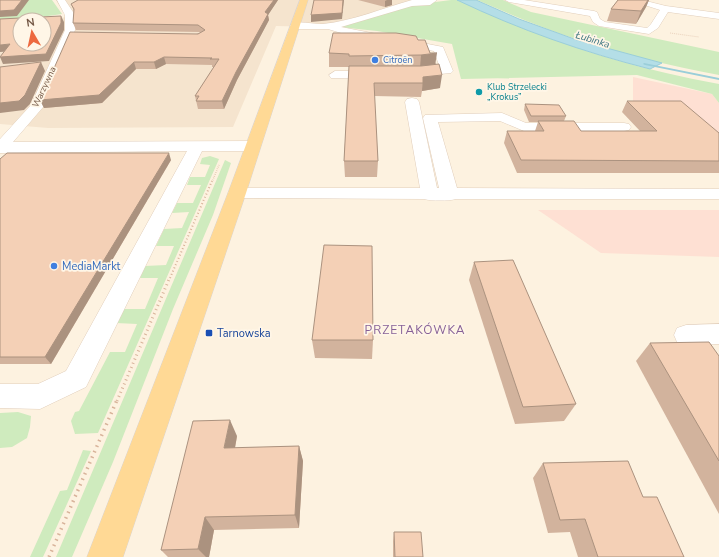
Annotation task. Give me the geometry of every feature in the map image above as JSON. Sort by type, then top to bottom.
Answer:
[{"type":"main road","points":[[105,557],[237,193],[252,146],[304,0]]},
{"type":"street","points":[[328,26],[363,14],[412,3],[427,3],[433,0]]},
{"type":"street","points":[[509,0],[594,14],[596,20],[602,24],[649,31],[655,26],[665,9]]},
{"type":"street","points":[[633,0],[665,9],[719,16]]},
{"type":"street","name":"Warzywna","points":[[1,148],[37,106],[68,34],[66,1]]},
{"type":"street","points":[[295,26],[328,26],[351,33],[439,49],[447,71],[393,75],[335,75]]},
{"type":"street","points":[[68,34],[80,34]]},
{"type":"street","points":[[38,67],[54,65]]},
{"type":"street","points":[[412,102],[430,195]]},
{"type":"street","points":[[450,195],[430,118],[502,117],[524,127],[624,127]]},
{"type":"street","points":[[0,396],[40,397],[76,379],[197,146]]},
{"type":"street","points":[[1,148],[252,146]]},
{"type":"street","points":[[237,193],[430,195],[719,194]]},
{"type":"street","points":[[686,335],[719,334]]},
{"type":"path","points":[[49,557],[228,146]]},
{"type":"shaded area","points":[[61,0],[416,0],[412,3],[322,27],[276,26],[233,127],[48,128],[0,124],[0,47],[12,45],[12,52],[52,52],[52,18],[70,17]]},
{"type":"shaded area","points":[[633,77],[712,94],[719,103],[719,143],[633,115]]},
{"type":"shaded area","points":[[538,210],[719,210],[719,257],[601,253]]},
{"type":"green space","points":[[9,0],[52,0],[62,14],[52,15],[52,12],[12,12],[12,19],[0,20],[0,9]]},
{"type":"green space","points":[[457,0],[521,27],[585,51],[651,70],[719,84],[719,103],[712,94],[637,75],[461,79],[452,44],[377,31],[339,27],[412,5]]},
{"type":"green space","points":[[477,0],[503,0],[531,12],[719,52],[719,75],[647,60],[594,45],[538,26]]},
{"type":"green space","points":[[210,156],[219,159],[98,433],[75,434],[71,421],[75,412],[79,411],[110,352],[125,352],[137,324],[116,323],[123,309],[145,309],[158,278],[140,278],[145,266],[166,265],[174,246],[156,246],[164,229],[182,228],[189,212],[172,213],[177,203],[193,203],[201,185],[187,185],[190,177],[205,177],[210,165],[200,164],[202,158]]},
{"type":"green space","points":[[225,160],[231,163],[213,215],[173,309],[113,462],[72,557],[56,557]]},
{"type":"green space","points":[[18,412],[31,416],[27,438],[12,447],[0,448],[0,413]]},
{"type":"green space","points":[[83,450],[91,451],[43,557],[30,557],[60,491],[67,490]]},
{"type":"water","points":[[457,0],[476,0],[519,19],[577,40],[662,63],[650,69],[576,48],[528,31]]},
{"type":"building","points":[[0,0],[22,0],[14,10],[0,11]]},
{"type":"building","points":[[78,0],[274,0],[265,12],[268,14],[222,101],[196,101],[199,96],[195,96],[219,59],[164,57],[154,62],[134,62],[99,95],[40,100],[70,32],[198,34],[205,30],[198,25],[73,23],[74,9],[71,4]]},
{"type":"building","points":[[314,0],[343,0],[342,13],[311,15]]},
{"type":"building","points":[[618,0],[648,0],[641,11],[611,9]]},
{"type":"building","points":[[52,16],[61,16],[61,23],[52,42]]},
{"type":"building","points":[[12,18],[12,52],[47,52],[46,54],[0,57],[10,44],[0,45],[0,19]]},
{"type":"building","points":[[333,33],[396,33],[416,36],[418,40],[425,40],[430,53],[437,53],[421,55],[349,56],[349,54],[329,53]]},
{"type":"building","points":[[41,62],[25,95],[19,101],[0,103],[0,67]]},
{"type":"building","points":[[439,64],[442,75],[423,77],[423,83],[374,83],[378,161],[344,161],[349,66],[421,66]]},
{"type":"building","points":[[627,101],[681,101],[719,133],[719,161],[521,160],[507,131],[544,131],[538,121],[574,121],[581,131],[657,131]]},
{"type":"building","points":[[525,104],[559,105],[566,116],[531,116]]},
{"type":"building","name":"MediaMarkt","points":[[7,153],[169,153],[45,357],[0,357],[0,159]]},
{"type":"building","points":[[324,245],[372,246],[373,340],[312,340]]},
{"type":"building","points":[[513,260],[576,404],[523,407],[474,262]]},
{"type":"building","points":[[709,342],[719,356],[719,461],[650,343]]},
{"type":"building","points":[[230,420],[224,448],[299,446],[295,515],[205,517],[198,549],[161,550],[193,421]]},
{"type":"building","points":[[628,461],[643,497],[657,497],[684,557],[598,557],[585,519],[560,520],[543,463]]},
{"type":"building","points":[[394,532],[421,532],[423,557],[395,557]]},
{"type":"waterway","name":"Łubinka","points":[[645,64],[719,79]]},
{"type":"place","name":"Citroën","points":[[375,60]]},
{"type":"place","name":"Klub Strzelecki „Krokus”","points":[[479,92]]},
{"type":"place","name":"MediaMarkt","points":[[54,266]]},
{"type":"place","name":"Tarnowska","points":[[209,333]]},
{"type":"district","name":"PRZETAKÓWKA","points":[[415,330]]}]
